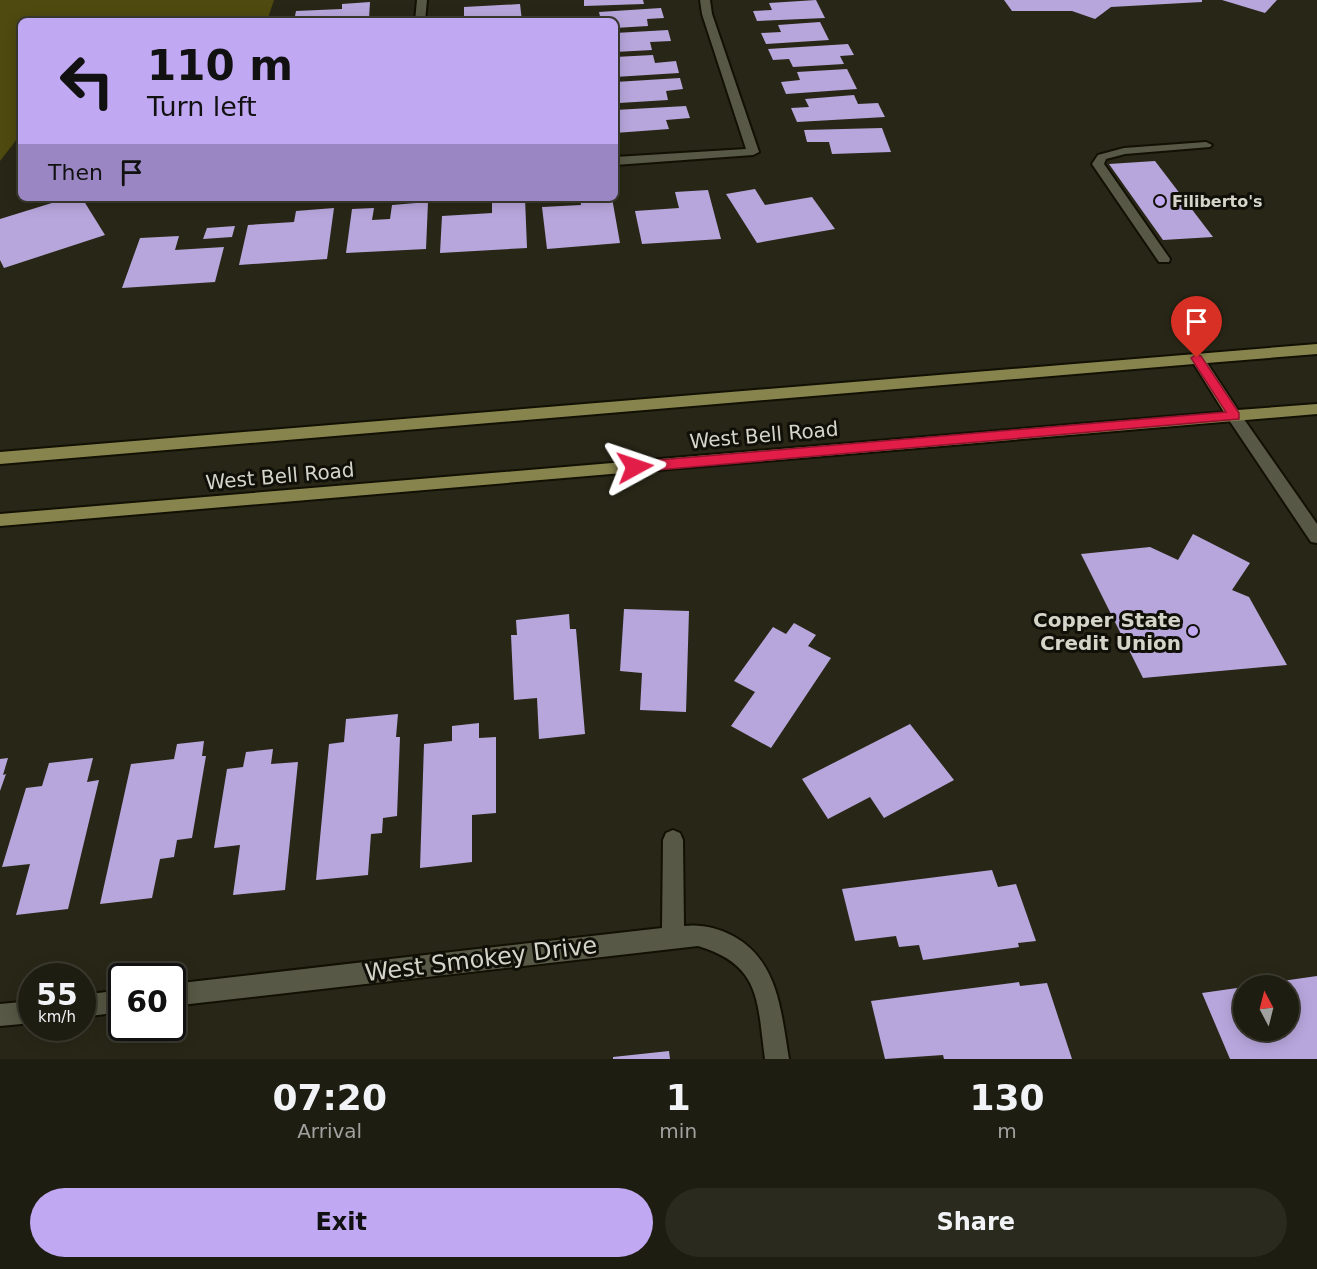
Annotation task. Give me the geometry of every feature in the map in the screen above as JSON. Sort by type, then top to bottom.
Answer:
[{"type":"main road","name":"West Bell Road","points":[[0,458],[1317,349]]},
{"type":"main road","points":[[1197,358],[1234,416]]},
{"type":"main road","name":"West Bell Road","points":[[0,520],[1317,409]]},
{"type":"street","points":[[420,18],[422,0]]},
{"type":"street","points":[[618,161],[753,152],[707,14],[705,0]]},
{"type":"street","points":[[1164,259],[1098,164],[1102,157],[1124,150],[1206,145]]},
{"type":"street","points":[[1234,416],[1317,537]]},
{"type":"street","points":[[673,840],[673,937]]},
{"type":"street","name":"West Smokey Drive","points":[[186,993],[698,935],[722,940],[742,951],[757,969],[765,989],[777,1059]]},
{"type":"street","points":[[0,1015],[18,1013]]},
{"type":"shaded area","points":[[0,0],[274,0],[268,18],[18,18],[18,138],[0,161]]},
{"type":"building","points":[[584,0],[643,0],[644,4],[584,6]]},
{"type":"building","points":[[816,0],[825,18],[757,21],[753,11],[772,10],[769,3]]},
{"type":"building","points":[[1004,0],[1202,0],[1202,2],[1111,7],[1095,19],[1072,11],[1012,11]]},
{"type":"building","points":[[1222,0],[1277,0],[1265,13]]},
{"type":"building","points":[[370,2],[369,18],[295,18],[296,11],[342,9],[342,4]]},
{"type":"building","points":[[520,4],[522,18],[464,18],[464,7]]},
{"type":"building","points":[[661,8],[664,18],[647,19],[648,26],[618,28],[618,18],[600,18],[599,12]]},
{"type":"building","points":[[820,22],[829,40],[766,44],[761,33],[781,32],[778,25]]},
{"type":"building","points":[[668,30],[671,41],[650,42],[652,50],[618,52],[618,33]]},
{"type":"building","points":[[848,44],[854,55],[840,56],[844,64],[793,67],[789,59],[773,60],[768,49]]},
{"type":"building","points":[[653,55],[655,63],[676,61],[679,73],[618,77],[618,57]]},
{"type":"building","points":[[847,69],[857,89],[786,94],[781,82],[800,80],[797,72]]},
{"type":"building","points":[[680,78],[683,89],[666,91],[668,100],[619,103],[618,82]]},
{"type":"building","points":[[854,95],[858,104],[878,103],[885,117],[797,122],[791,108],[809,107],[805,99]]},
{"type":"building","points":[[686,106],[690,118],[666,120],[669,129],[618,133],[618,110]]},
{"type":"building","points":[[882,128],[891,152],[832,154],[829,142],[807,142],[804,130]]},
{"type":"building","name":"Filiberto's","points":[[1155,161],[1213,237],[1163,240],[1109,164]]},
{"type":"building","points":[[755,189],[765,205],[812,197],[835,229],[757,243],[726,194]]},
{"type":"building","points":[[708,190],[721,239],[642,244],[635,211],[679,208],[675,192]]},
{"type":"building","points":[[58,201],[84,201],[105,235],[4,268],[0,260],[0,219]]},
{"type":"building","points":[[492,201],[525,201],[527,248],[440,253],[442,216],[492,213]]},
{"type":"building","points":[[580,201],[613,201],[620,243],[547,249],[542,207],[581,205]]},
{"type":"building","points":[[428,202],[426,249],[346,253],[352,209],[374,208],[372,220],[390,219],[392,205]]},
{"type":"building","points":[[334,208],[327,259],[239,265],[248,225],[294,222],[296,211]]},
{"type":"building","points":[[235,226],[232,237],[203,239],[207,228]]},
{"type":"building","points":[[179,236],[175,250],[224,247],[215,282],[122,288],[140,238]]},
{"type":"building","name":"Copper State Credit Union","points":[[1193,534],[1250,563],[1232,590],[1249,597],[1287,665],[1143,678],[1081,554],[1150,547],[1178,560]]},
{"type":"building","points":[[624,609],[689,611],[686,712],[640,710],[642,673],[620,671]]},
{"type":"building","points":[[569,614],[570,629],[576,629],[585,734],[539,739],[537,698],[514,700],[511,635],[517,635],[516,620]]},
{"type":"building","points":[[794,623],[816,635],[808,646],[831,658],[771,748],[731,726],[755,692],[734,681],[773,627],[786,634]]},
{"type":"building","points":[[398,714],[396,737],[400,737],[397,816],[383,818],[382,833],[371,834],[368,875],[316,880],[329,744],[344,742],[346,719]]},
{"type":"building","points":[[479,723],[479,738],[496,737],[496,813],[472,815],[472,862],[420,868],[424,744],[452,741],[452,726]]},
{"type":"building","points":[[910,724],[954,780],[884,818],[870,797],[828,819],[802,779]]},
{"type":"building","points":[[204,741],[202,756],[206,756],[192,838],[177,840],[174,857],[160,859],[152,898],[100,904],[131,764],[174,759],[177,744]]},
{"type":"building","points":[[273,749],[271,764],[298,762],[285,890],[233,895],[240,845],[214,848],[227,769],[243,767],[246,752]]},
{"type":"building","points":[[8,758],[3,775],[6,774],[0,791],[0,759]]},
{"type":"building","points":[[93,758],[87,782],[99,780],[68,909],[16,915],[30,864],[2,867],[26,788],[42,786],[49,763]]},
{"type":"building","points":[[992,870],[998,887],[1016,884],[1036,941],[1018,943],[1019,947],[923,960],[919,945],[899,947],[896,936],[855,941],[842,889]]},
{"type":"building","points":[[1317,976],[1317,1059],[1230,1059],[1202,993],[1233,989],[1233,1041],[1299,1041],[1299,979]]},
{"type":"building","points":[[1019,982],[1020,986],[1047,983],[1072,1059],[944,1059],[943,1055],[885,1059],[871,1001]]},
{"type":"building","points":[[669,1051],[670,1059],[613,1059],[613,1057]]},
{"type":"place","name":"Filiberto's","points":[[1160,201]]},
{"type":"place","name":"Copper State Credit Union","points":[[1193,631]]},
{"type":"route","points":[[635,467],[1234,416],[1197,358]]}]
